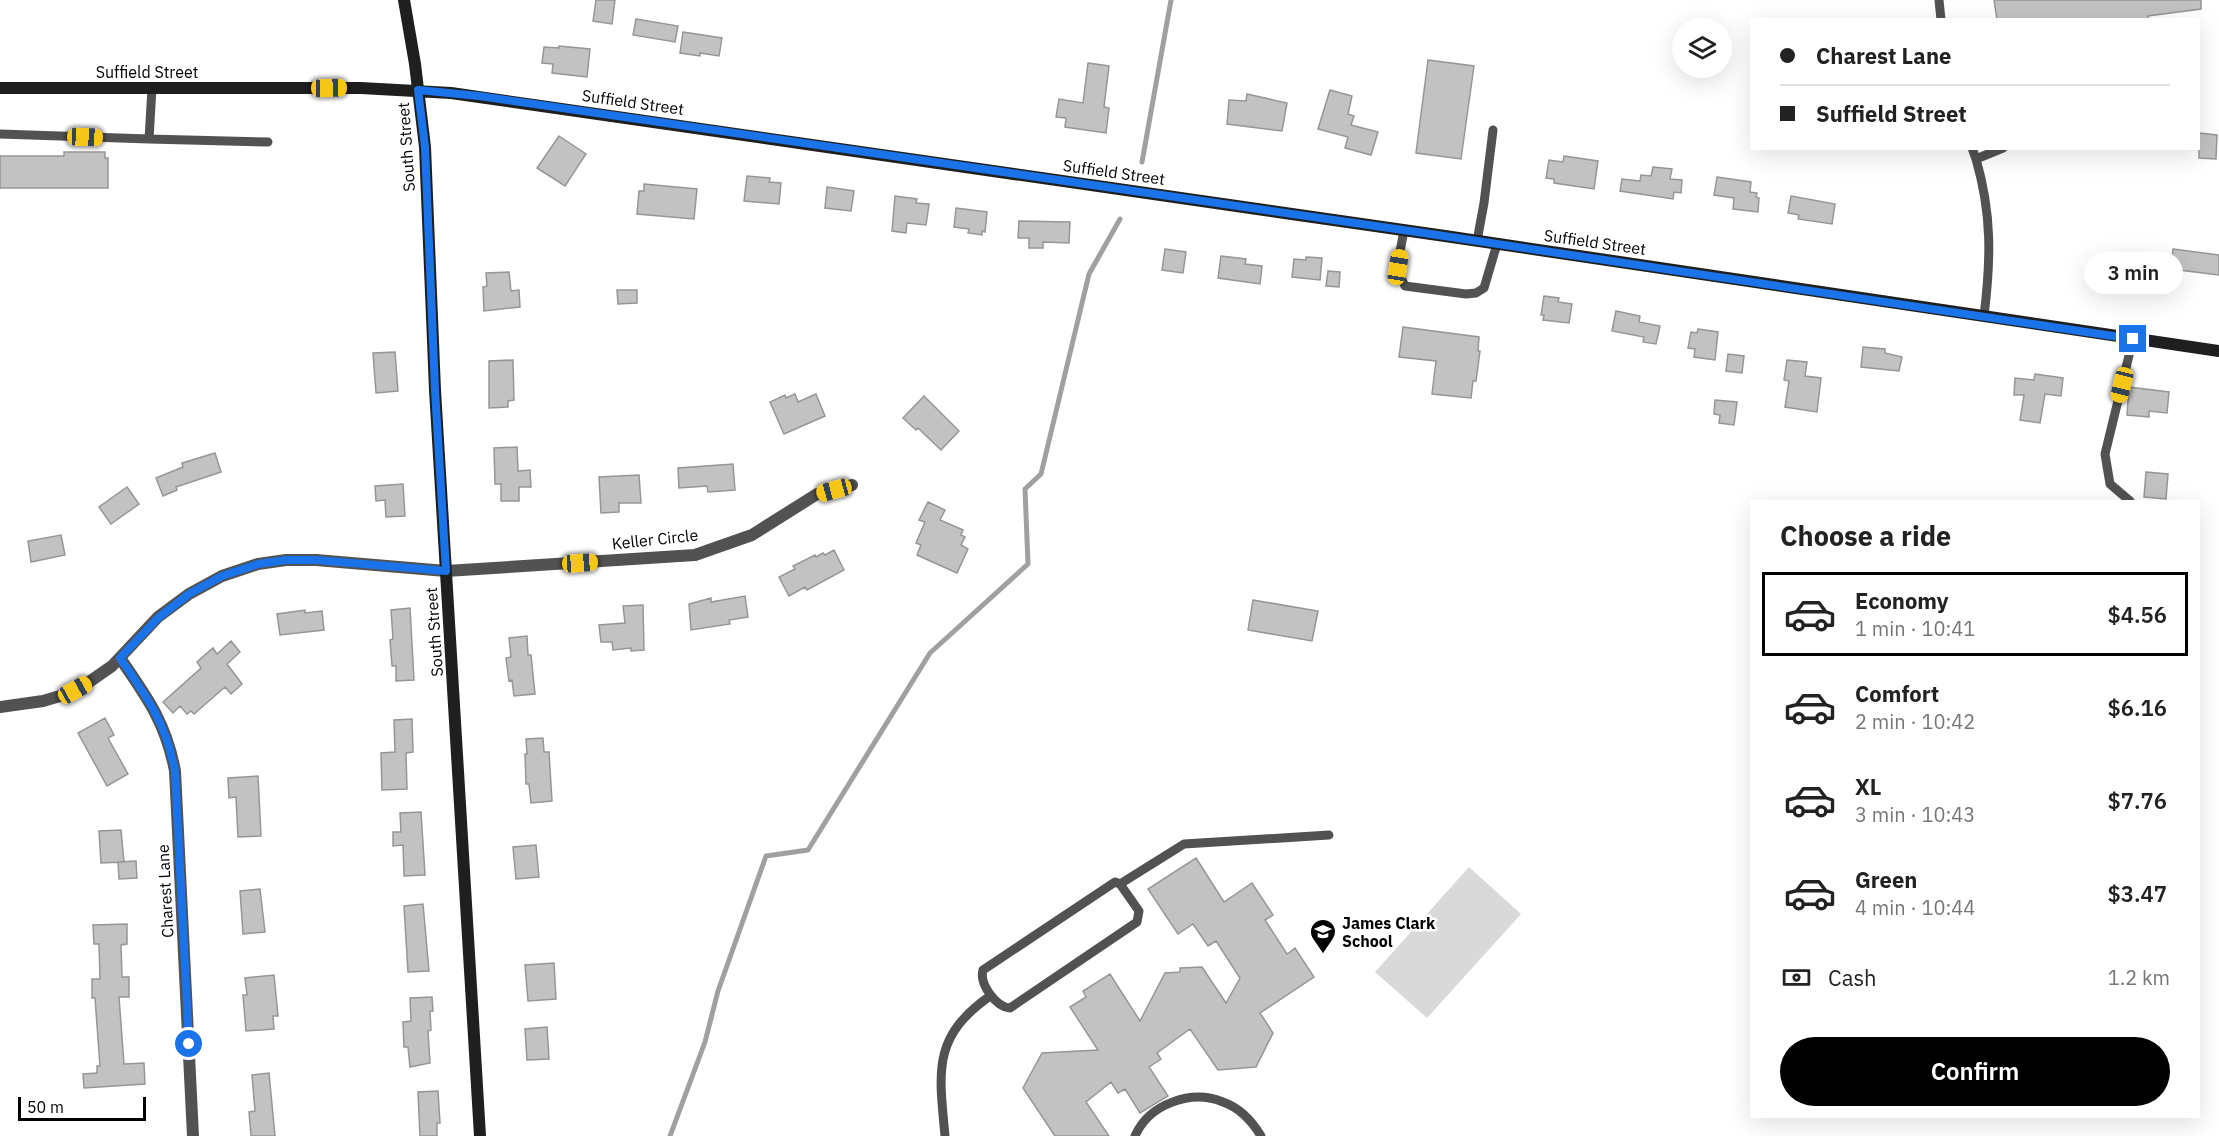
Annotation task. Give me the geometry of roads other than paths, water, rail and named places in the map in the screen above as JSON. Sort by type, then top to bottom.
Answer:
[{"type":"main road","name":"South Street","points":[[404,0],[425,147],[435,390],[480,1136]]},
{"type":"main road","name":"Suffield Street","points":[[0,88],[361,88],[418,90],[479,96],[2219,351]]},
{"type":"street","name":"Keller Circle","points":[[0,707],[34,703],[60,696],[89,682],[120,658],[158,618],[189,594],[222,576],[258,564],[286,560],[316,560],[446,571],[695,555],[752,536],[817,494],[852,485]]},
{"type":"street","name":"Charest Lane","points":[[120,658],[146,696],[165,730],[175,771],[193,1136]]},
{"type":"lane","points":[[1939,0],[1941,18]]},
{"type":"lane","points":[[149,139],[152,88]]},
{"type":"lane","points":[[1477,241],[1493,130]]},
{"type":"lane","points":[[0,134],[268,142]]},
{"type":"lane","points":[[1973,150],[1990,224],[1990,261],[1984,316]]},
{"type":"lane","points":[[1976,159],[1998,150]]},
{"type":"lane","points":[[1404,230],[1398,267],[1400,278],[1405,286],[1466,294],[1476,293],[1484,288],[1497,244]]},
{"type":"lane","points":[[2129,500],[2110,484],[2105,453],[2133,339]]},
{"type":"lane","points":[[1120,884],[1184,844],[1329,835]]},
{"type":"lane","points":[[1115,882],[1120,884],[1138,911],[1137,922],[1010,1008],[1005,1008],[990,996],[982,976],[983,970],[1115,882]]},
{"type":"lane","points":[[945,1136],[941,1069],[945,1049],[958,1024],[990,996]]},
{"type":"lane","points":[[1135,1136],[1141,1124],[1160,1108],[1178,1101],[1197,1098],[1215,1099],[1233,1107],[1249,1119],[1261,1136]]},
{"type":"waterway","points":[[1142,162],[1171,0]]},
{"type":"waterway","points":[[670,1136],[705,1042],[718,991],[766,856],[808,850],[930,653],[1028,564],[1025,489],[1041,474],[1089,274],[1120,219]]},
{"type":"place","name":"James Clark School","points":[[1323,955]]}]
